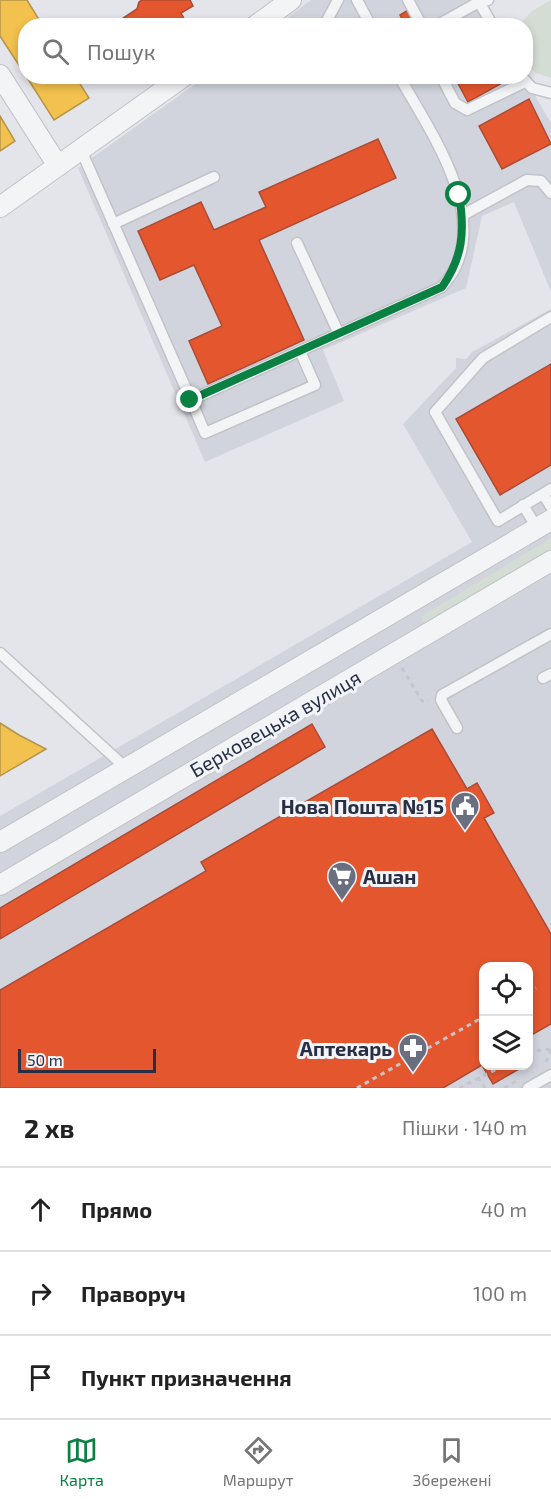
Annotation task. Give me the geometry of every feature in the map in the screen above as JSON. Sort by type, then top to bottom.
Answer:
[{"type":"street","points":[[266,18],[291,0]]},
{"type":"street","points":[[0,75],[58,166]]},
{"type":"street","points":[[0,207],[173,84]]},
{"type":"street","name":"Берковецька вулиця","points":[[0,842],[544,524]]},
{"type":"street","name":"Берковецька вулиця","points":[[0,885],[551,561]]},
{"type":"lane","points":[[328,18],[338,0]]},
{"type":"lane","points":[[357,0],[367,18]]},
{"type":"lane","points":[[408,0],[418,18]]},
{"type":"lane","points":[[451,18],[484,1],[490,18]]},
{"type":"lane","points":[[190,400],[442,287],[456,267],[461,245],[463,215],[452,172],[403,84]]},
{"type":"lane","points":[[445,84],[455,103],[467,110],[514,84]]},
{"type":"lane","points":[[528,84],[532,88],[551,93]]},
{"type":"lane","points":[[81,150],[205,433],[315,385],[300,351]]},
{"type":"lane","points":[[113,224],[214,177]]},
{"type":"lane","points":[[463,215],[527,180],[541,181],[551,193]]},
{"type":"lane","points":[[297,243],[339,334]]},
{"type":"lane","points":[[551,317],[483,358],[435,412],[498,521],[547,491],[551,507]]},
{"type":"lane","points":[[523,506],[544,524]]},
{"type":"lane","points":[[457,728],[441,700],[442,695],[551,634]]},
{"type":"lane","points":[[0,653],[126,768]]},
{"type":"lane","points":[[528,1088],[551,1075]]},
{"type":"path","points":[[400,664],[422,701],[441,700]]},
{"type":"path","points":[[357,1088],[478,1020]]},
{"type":"path","points":[[533,1051],[551,1049]]},
{"type":"path","points":[[459,1088],[493,1070]]},
{"type":"path","points":[[478,1077],[485,1088]]},
{"type":"shaded area","points":[[311,0],[480,0],[490,18],[287,18]]},
{"type":"shaded area","points":[[551,0],[551,78],[533,70],[533,18],[526,18],[532,11]]},
{"type":"shaded area","points":[[195,84],[528,84],[551,123],[551,292],[514,202],[482,216],[466,288],[323,350],[344,401],[205,462],[78,168]]},
{"type":"shaded area","points":[[551,309],[551,1088],[0,1088],[0,816],[472,542],[403,424],[456,368],[456,358],[466,359],[472,352]]},
{"type":"shaded area","points":[[551,538],[551,550],[427,622],[423,621],[422,616]]},
{"type":"building: Житло","points":[[0,0],[27,0],[38,18],[18,18],[18,64],[0,36]]},
{"type":"building: Житло","points":[[31,84],[80,84],[89,98],[54,120]]},
{"type":"building: Житло","points":[[0,116],[15,141],[0,151]]},
{"type":"building: Житло","points":[[0,723],[46,749],[0,776]]},
{"type":"building: Торгівля","points":[[142,0],[190,0],[193,6],[181,13],[184,18],[123,18],[137,9]]},
{"type":"building: Торгівля","points":[[408,10],[413,18],[402,18],[400,15]]},
{"type":"building: Торгівля","points":[[458,84],[500,84],[468,102]]},
{"type":"building: Торгівля","points":[[529,99],[551,144],[502,169],[479,126]]},
{"type":"building: Торгівля","points":[[378,139],[396,178],[259,240],[304,340],[208,384],[189,341],[222,326],[194,265],[160,280],[138,231],[201,202],[214,230],[266,207],[259,192]]},
{"type":"building: Торгівля","points":[[551,364],[551,465],[500,495],[456,419]]},
{"type":"building: Торгівля","points":[[312,724],[325,747],[0,939],[0,908]]},
{"type":"building: Торгівля","name":"Ашан","points":[[432,729],[467,789],[477,783],[494,813],[484,818],[551,934],[551,1024],[533,1034],[533,962],[479,962],[479,1067],[443,1088],[0,1088],[0,990],[206,871],[201,862]]},
{"type":"building: Торгівля","name":"Ашан","points":[[485,1070],[517,1070],[493,1084]]},
{"type":"place","name":"Нова Пошта №15","points":[[465,832]]},
{"type":"place","name":"Ашан","points":[[342,902]]},
{"type":"place","name":"Аптекарь","points":[[413,1074]]},
{"type":"route","points":[[190,400],[442,287],[456,267],[461,245],[463,215],[459,195]]}]
